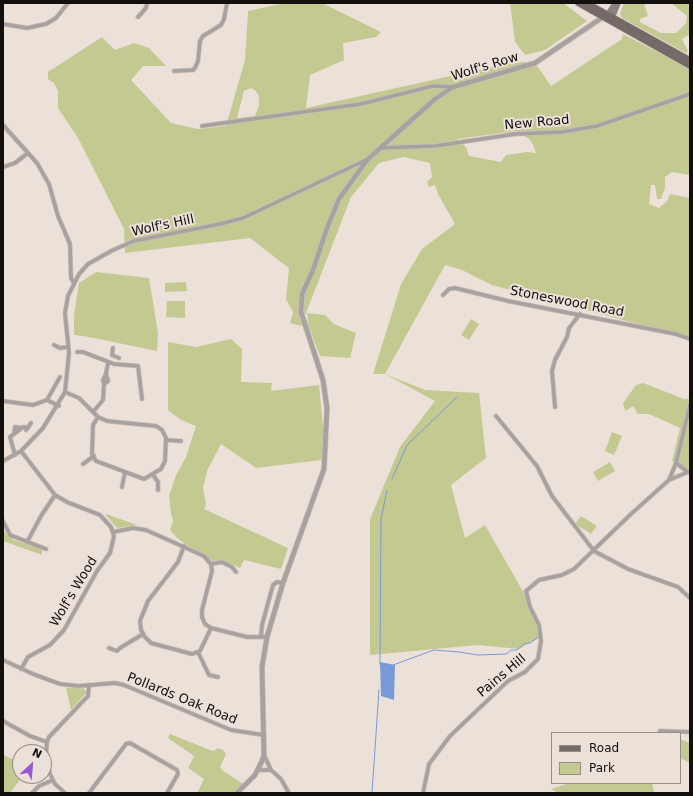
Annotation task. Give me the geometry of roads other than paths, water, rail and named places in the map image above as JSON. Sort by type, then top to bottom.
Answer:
[{"type":"main road","points":[[578,3],[690,60]]},
{"type":"main road","points":[[587,3],[607,17],[690,66]]},
{"type":"main road","points":[[607,17],[617,3]]},
{"type":"street","points":[[3,24],[28,28],[46,24],[56,18],[68,3]]},
{"type":"street","points":[[138,18],[146,8],[147,3]]},
{"type":"street","points":[[174,71],[195,71],[198,61],[200,41],[204,36],[221,25],[224,19],[227,3]]},
{"type":"street","name":"Wolf's Row","points":[[264,755],[262,667],[267,637],[283,583],[324,469],[327,408],[321,377],[301,312],[302,294],[313,270],[326,228],[339,199],[367,160],[435,99],[453,86],[535,63],[607,17]]},
{"type":"street","points":[[202,126],[361,104],[433,86],[453,86]]},
{"type":"street","name":"New Road","points":[[380,148],[435,146],[515,134],[562,132],[597,126],[690,94]]},
{"type":"street","points":[[3,125],[37,163],[49,184],[58,216],[70,244],[71,278],[74,283]]},
{"type":"street","points":[[3,166],[15,163],[28,153]]},
{"type":"street","name":"Wolf's Hill","points":[[65,392],[68,347],[65,313],[68,296],[74,283],[88,264],[127,243],[243,218],[367,160]]},
{"type":"street","name":"Stoneswood Road","points":[[443,296],[449,289],[455,288],[508,301],[676,334],[690,339]]},
{"type":"street","points":[[555,407],[552,371],[560,349],[567,337],[569,328],[580,314]]},
{"type":"street","points":[[54,345],[60,348],[68,347]]},
{"type":"street","points":[[113,348],[112,356],[117,358],[114,364]]},
{"type":"street","points":[[77,352],[83,352],[114,364],[138,366],[142,399]]},
{"type":"street","points":[[93,412],[103,400],[103,380],[106,374],[108,362]]},
{"type":"street","points":[[3,401],[33,405],[47,400],[60,377]]},
{"type":"street","points":[[3,461],[21,451],[43,428],[58,406],[65,392],[79,398],[98,417],[107,421],[156,426],[162,430],[166,440],[165,461],[161,469],[144,480],[96,460],[94,456],[92,425],[98,417]]},
{"type":"street","points":[[47,400],[58,406]]},
{"type":"street","name":"Pains Hill","points":[[423,793],[428,764],[450,736],[508,681],[525,672],[538,659],[541,641],[539,625],[526,591],[531,585],[539,580],[562,575],[574,569],[669,480],[676,463],[690,405]]},
{"type":"street","points":[[496,416],[537,466],[552,496],[594,551],[628,569],[678,588],[690,598]]},
{"type":"street","points":[[15,455],[10,442],[10,437],[21,428],[27,429],[31,423]]},
{"type":"street","points":[[166,440],[181,441]]},
{"type":"street","points":[[21,451],[55,495],[67,502],[100,515],[108,522],[113,532],[133,528],[155,534],[204,556],[211,564],[211,575],[202,614],[206,624],[211,628],[251,638],[261,636],[267,637]]},
{"type":"street","points":[[83,464],[94,456]]},
{"type":"street","points":[[676,463],[689,472]]},
{"type":"street","points":[[122,487],[125,472]]},
{"type":"street","points":[[669,480],[689,472]]},
{"type":"street","points":[[153,475],[158,482],[158,490]]},
{"type":"street","points":[[27,542],[41,516],[55,495]]},
{"type":"street","points":[[3,521],[10,535],[46,549]]},
{"type":"street","name":"Wolf's Wood","points":[[21,669],[28,657],[50,644],[64,630],[96,571],[110,553],[113,544],[113,532]]},
{"type":"street","points":[[184,546],[178,562],[146,605],[140,621],[143,634],[148,640],[155,644],[188,654],[198,652],[202,649],[211,628]]},
{"type":"street","points":[[211,564],[222,562],[232,567],[236,572]]},
{"type":"street","points":[[261,636],[262,625],[273,585],[276,582],[283,583]]},
{"type":"street","points":[[109,648],[117,651],[143,634]]},
{"type":"street","points":[[198,652],[209,675],[218,677]]},
{"type":"street","name":"Pollards Oak Road","points":[[3,660],[21,669],[60,684],[124,685],[231,730],[264,735]]},
{"type":"street","points":[[65,793],[53,780],[46,756],[46,742],[88,696],[89,685]]},
{"type":"street","points":[[3,721],[30,736],[46,742]]},
{"type":"street","points":[[660,731],[690,732]]},
{"type":"street","points":[[90,793],[126,744],[130,743],[176,768],[178,774],[167,793]]},
{"type":"street","points":[[237,793],[258,770],[264,755]]},
{"type":"street","points":[[264,755],[271,770],[281,779],[289,793]]},
{"type":"street","points":[[258,770],[271,770]]},
{"type":"street","points":[[32,793],[38,786],[53,780]]},
{"type":"water","points":[[380,662],[395,665],[394,700],[381,696]]},
{"type":"waterway","points":[[392,479],[407,445],[457,397]]},
{"type":"waterway","points":[[380,664],[381,519],[387,490]]},
{"type":"waterway","points":[[393,665],[434,650],[478,655],[506,654],[511,650],[517,650],[524,644],[530,643],[539,637]]},
{"type":"waterway","points":[[372,793],[379,690]]}]
